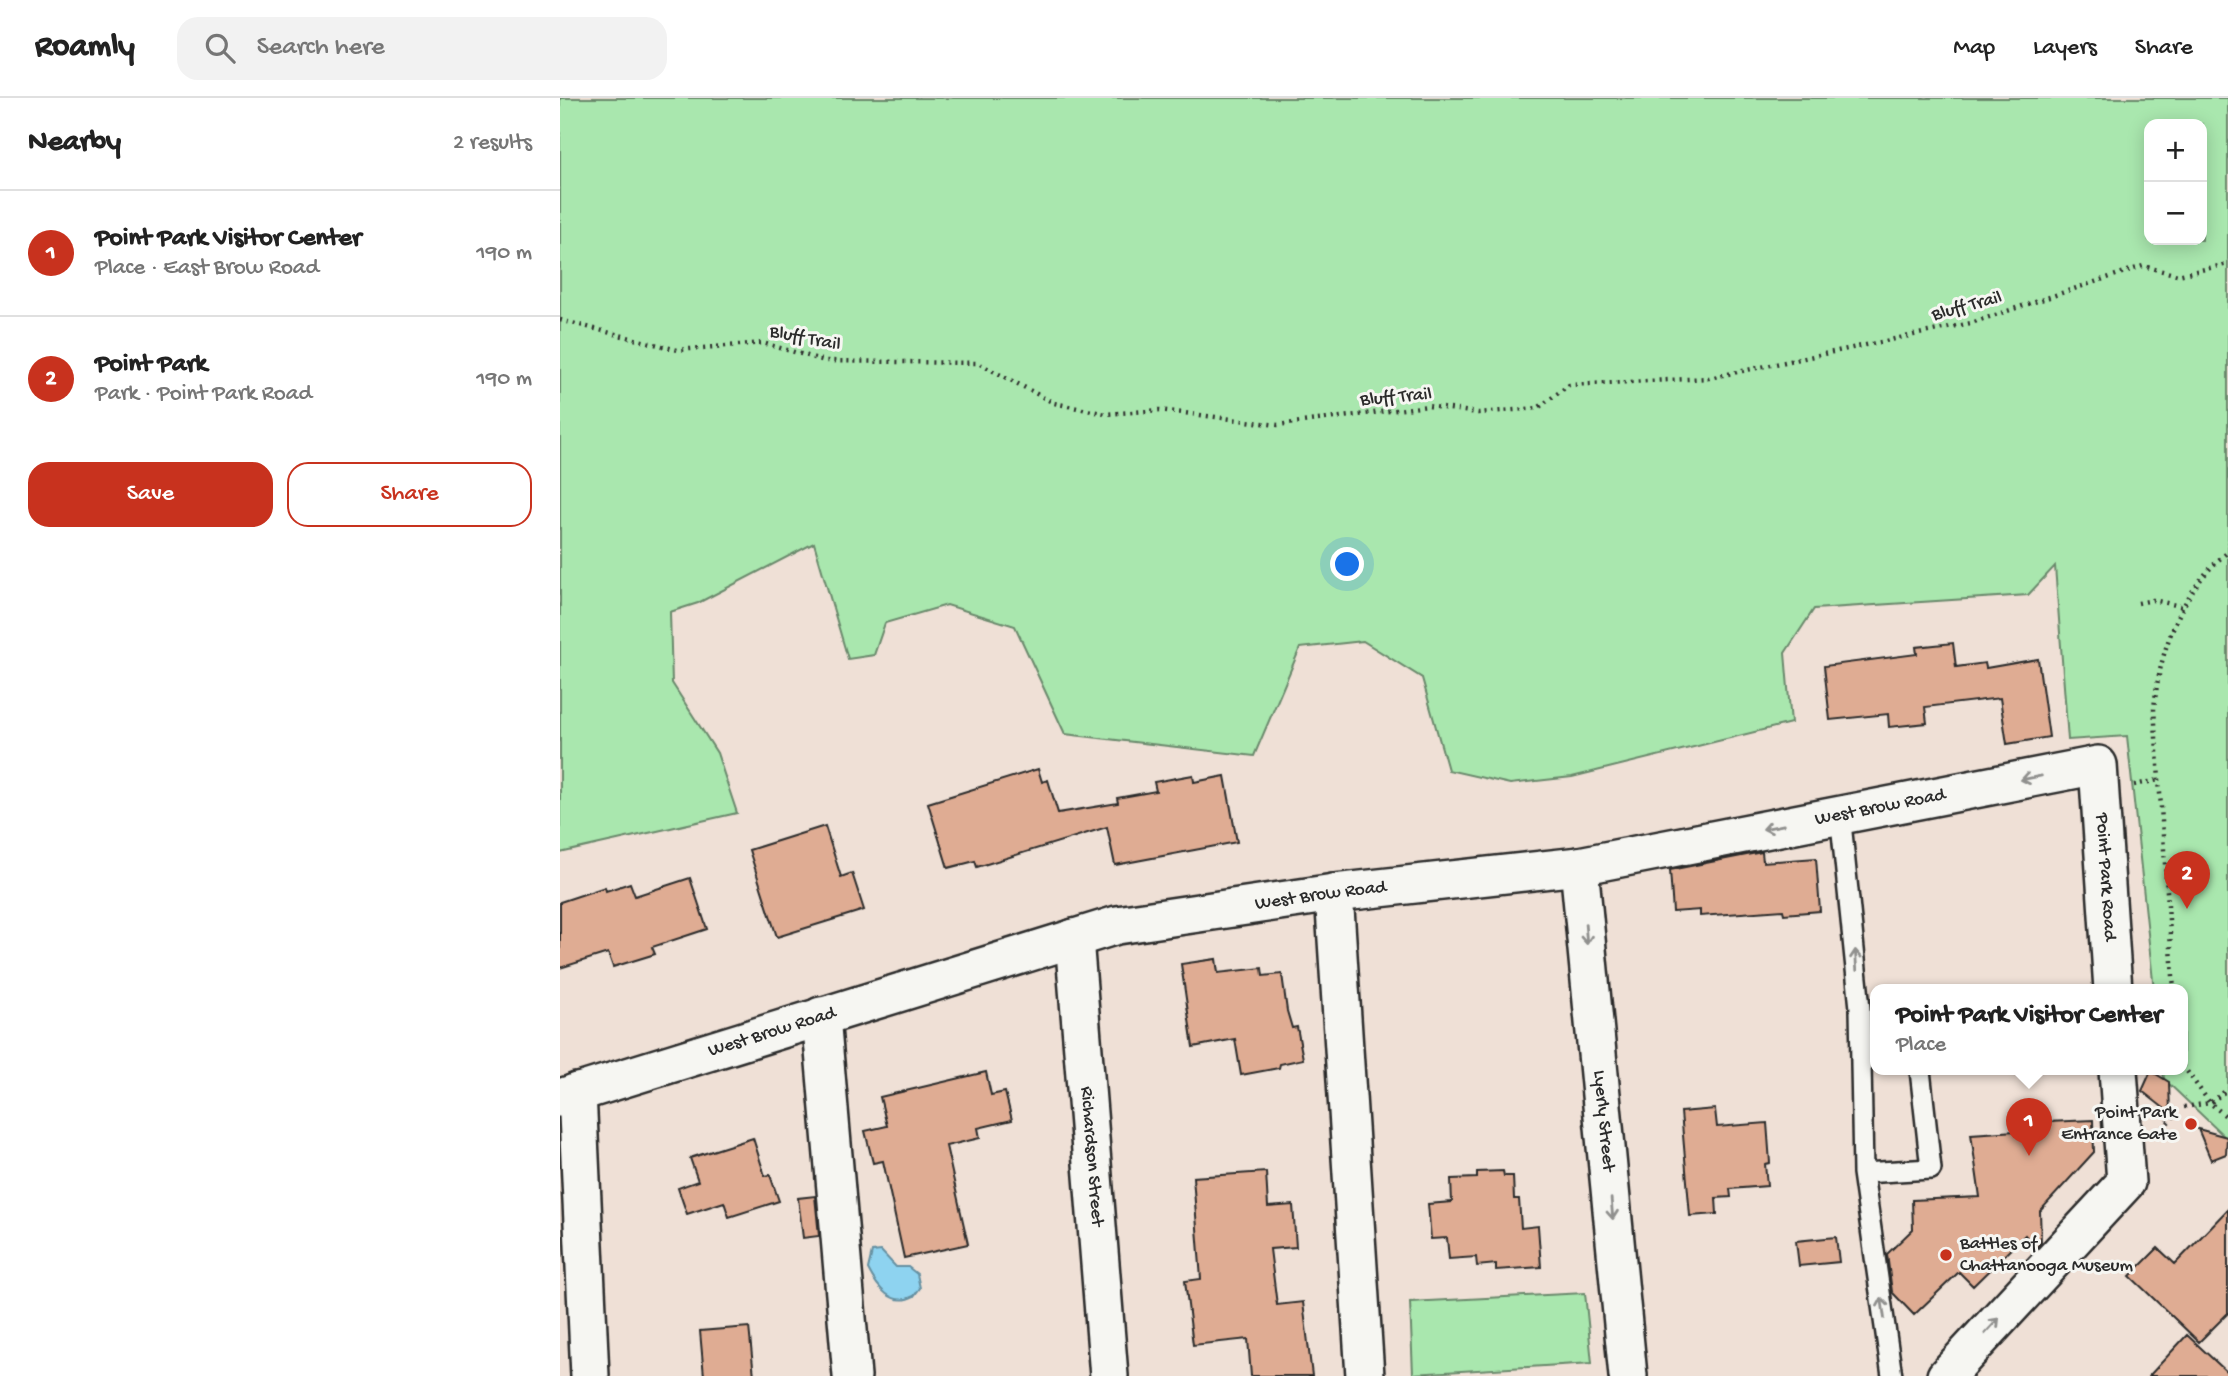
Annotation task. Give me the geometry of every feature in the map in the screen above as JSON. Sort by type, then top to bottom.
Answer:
[{"type":"street","name":"West Brow Road","points":[[569,1095],[1117,925],[1334,893],[1579,866],[1840,813],[2098,765]]},
{"type":"street","name":"Point Park Road","points":[[2098,765],[2113,984]]},
{"type":"street","name":"Lyerly Street","points":[[1579,866],[1628,1376]]},
{"type":"street","points":[[1334,893],[1365,1376]]},
{"type":"street","name":"Richardson Street","points":[[1074,937],[1109,1376]]},
{"type":"street","points":[[821,1016],[852,1376]]},
{"type":"street","points":[[1946,1376],[2126,1182],[2118,1075]]},
{"type":"street","points":[[569,1095],[590,1376]]},
{"type":"lane","points":[[1840,813],[1868,1008],[1863,1173],[1892,1376]]},
{"type":"lane","points":[[1863,1173],[1931,1169],[1921,1075]]},
{"type":"path","name":"Bluff Trail","points":[[560,320],[678,350],[763,343],[825,361],[978,363],[1054,403],[1106,414],[1160,410],[1278,425],[1428,406],[1478,413],[1538,408],[1569,385],[1709,378],[1971,323],[2143,266],[2178,275],[2228,264]]},
{"type":"path","points":[[2174,984],[2154,709],[2156,687],[2170,636],[2185,607],[2216,562],[2228,552]]},
{"type":"path","points":[[2138,603],[2153,600],[2185,607]]},
{"type":"path","points":[[2133,785],[2160,780]]},
{"type":"path","points":[[2188,1073],[2210,1103],[2228,1118]]},
{"type":"path","points":[[2183,1107],[2210,1103],[2228,1089]]},
{"type":"green space","points":[[560,98],[2228,98],[2228,1140],[2164,1079],[2164,1075],[2188,1075],[2188,984],[2153,984],[2127,736],[2068,740],[2055,566],[2028,595],[1814,609],[1785,653],[1791,723],[1572,777],[1510,784],[1448,770],[1422,678],[1363,641],[1300,648],[1254,756],[1065,734],[1015,626],[947,605],[885,623],[874,655],[848,659],[814,543],[698,603],[670,612],[672,683],[717,753],[737,813],[560,853]]},
{"type":"green space","points":[[1585,1293],[1592,1363],[1413,1374],[1410,1302]]},
{"type":"water","points":[[881,1251],[896,1267],[908,1267],[917,1274],[920,1288],[914,1296],[899,1299],[881,1289],[868,1269],[872,1252]]},
{"type":"building","points":[[1953,643],[1956,667],[1985,663],[1986,668],[2038,659],[2049,737],[2007,744],[2000,698],[1925,707],[1927,723],[1889,727],[1888,714],[1830,720],[1824,666],[1917,654],[1916,647]]},
{"type":"building","points":[[1038,769],[1042,782],[1048,780],[1058,813],[1118,803],[1117,798],[1156,791],[1154,782],[1193,775],[1194,782],[1225,776],[1237,842],[1115,865],[1107,827],[977,867],[975,861],[948,868],[928,803]]},
{"type":"building","points":[[825,826],[841,877],[852,873],[864,910],[777,937],[749,850]]},
{"type":"building","points":[[1762,852],[1763,862],[1816,858],[1820,911],[1784,914],[1783,910],[1700,916],[1700,910],[1673,912],[1670,870]]},
{"type":"building","points":[[690,878],[707,929],[652,947],[655,954],[613,967],[608,953],[560,968],[560,902],[605,887],[606,891],[630,883],[635,896]]},
{"type":"building","points":[[1216,959],[1218,973],[1262,968],[1263,976],[1282,974],[1287,1011],[1292,1028],[1297,1027],[1303,1059],[1280,1064],[1279,1068],[1241,1075],[1235,1039],[1193,1047],[1181,964]]},
{"type":"building","points":[[986,1072],[991,1095],[1005,1092],[1012,1120],[978,1128],[980,1138],[946,1146],[968,1244],[904,1258],[883,1161],[873,1163],[865,1131],[887,1126],[880,1097]]},
{"type":"building","points":[[2149,1075],[2158,1075],[2169,1082],[2170,1113],[2142,1091]]},
{"type":"building","points":[[1715,1109],[1717,1127],[1767,1123],[1770,1163],[1765,1164],[1767,1186],[1730,1189],[1731,1197],[1716,1198],[1717,1214],[1690,1216],[1681,1112]]},
{"type":"building","points":[[2093,1120],[2094,1152],[2040,1211],[2041,1242],[2036,1248],[2025,1235],[1973,1286],[1959,1272],[1914,1315],[1892,1292],[1887,1254],[1913,1229],[1912,1200],[1980,1197],[1971,1134],[2047,1129],[2047,1122]]},
{"type":"building","points":[[2198,1129],[2227,1137],[2226,1154],[2211,1160]]},
{"type":"building","points":[[753,1138],[765,1176],[770,1175],[779,1201],[729,1217],[724,1202],[687,1214],[678,1188],[698,1181],[690,1158]]},
{"type":"building","points":[[1503,1171],[1504,1176],[1513,1176],[1514,1199],[1519,1199],[1521,1228],[1538,1226],[1541,1267],[1496,1270],[1496,1264],[1477,1266],[1476,1257],[1449,1259],[1447,1238],[1431,1239],[1428,1204],[1452,1202],[1451,1179],[1477,1178],[1477,1172]]},
{"type":"building","points":[[1266,1172],[1268,1207],[1293,1205],[1296,1247],[1270,1249],[1277,1305],[1303,1302],[1312,1376],[1251,1376],[1248,1339],[1193,1345],[1185,1281],[1201,1279],[1193,1177]]},
{"type":"building","points":[[815,1196],[819,1236],[803,1238],[798,1198]]},
{"type":"building","points":[[2228,1209],[2228,1313],[2199,1342],[2130,1276],[2158,1248],[2175,1264]]},
{"type":"building","points":[[1836,1237],[1839,1262],[1799,1266],[1796,1241]]},
{"type":"building","points":[[749,1327],[754,1376],[704,1376],[700,1331]]},
{"type":"building","points":[[2187,1335],[2228,1373],[2228,1376],[2149,1376]]},
{"type":"place","name":"Point Park","points":[[2187,909]]},
{"type":"place","name":"Point Park Entrance Gate","points":[[2191,1124]]},
{"type":"place","name":"Point Park Visitor Center","points":[[2029,1156]]},
{"type":"place","name":"Battles of Chattanooga Museum","points":[[1946,1255]]}]
